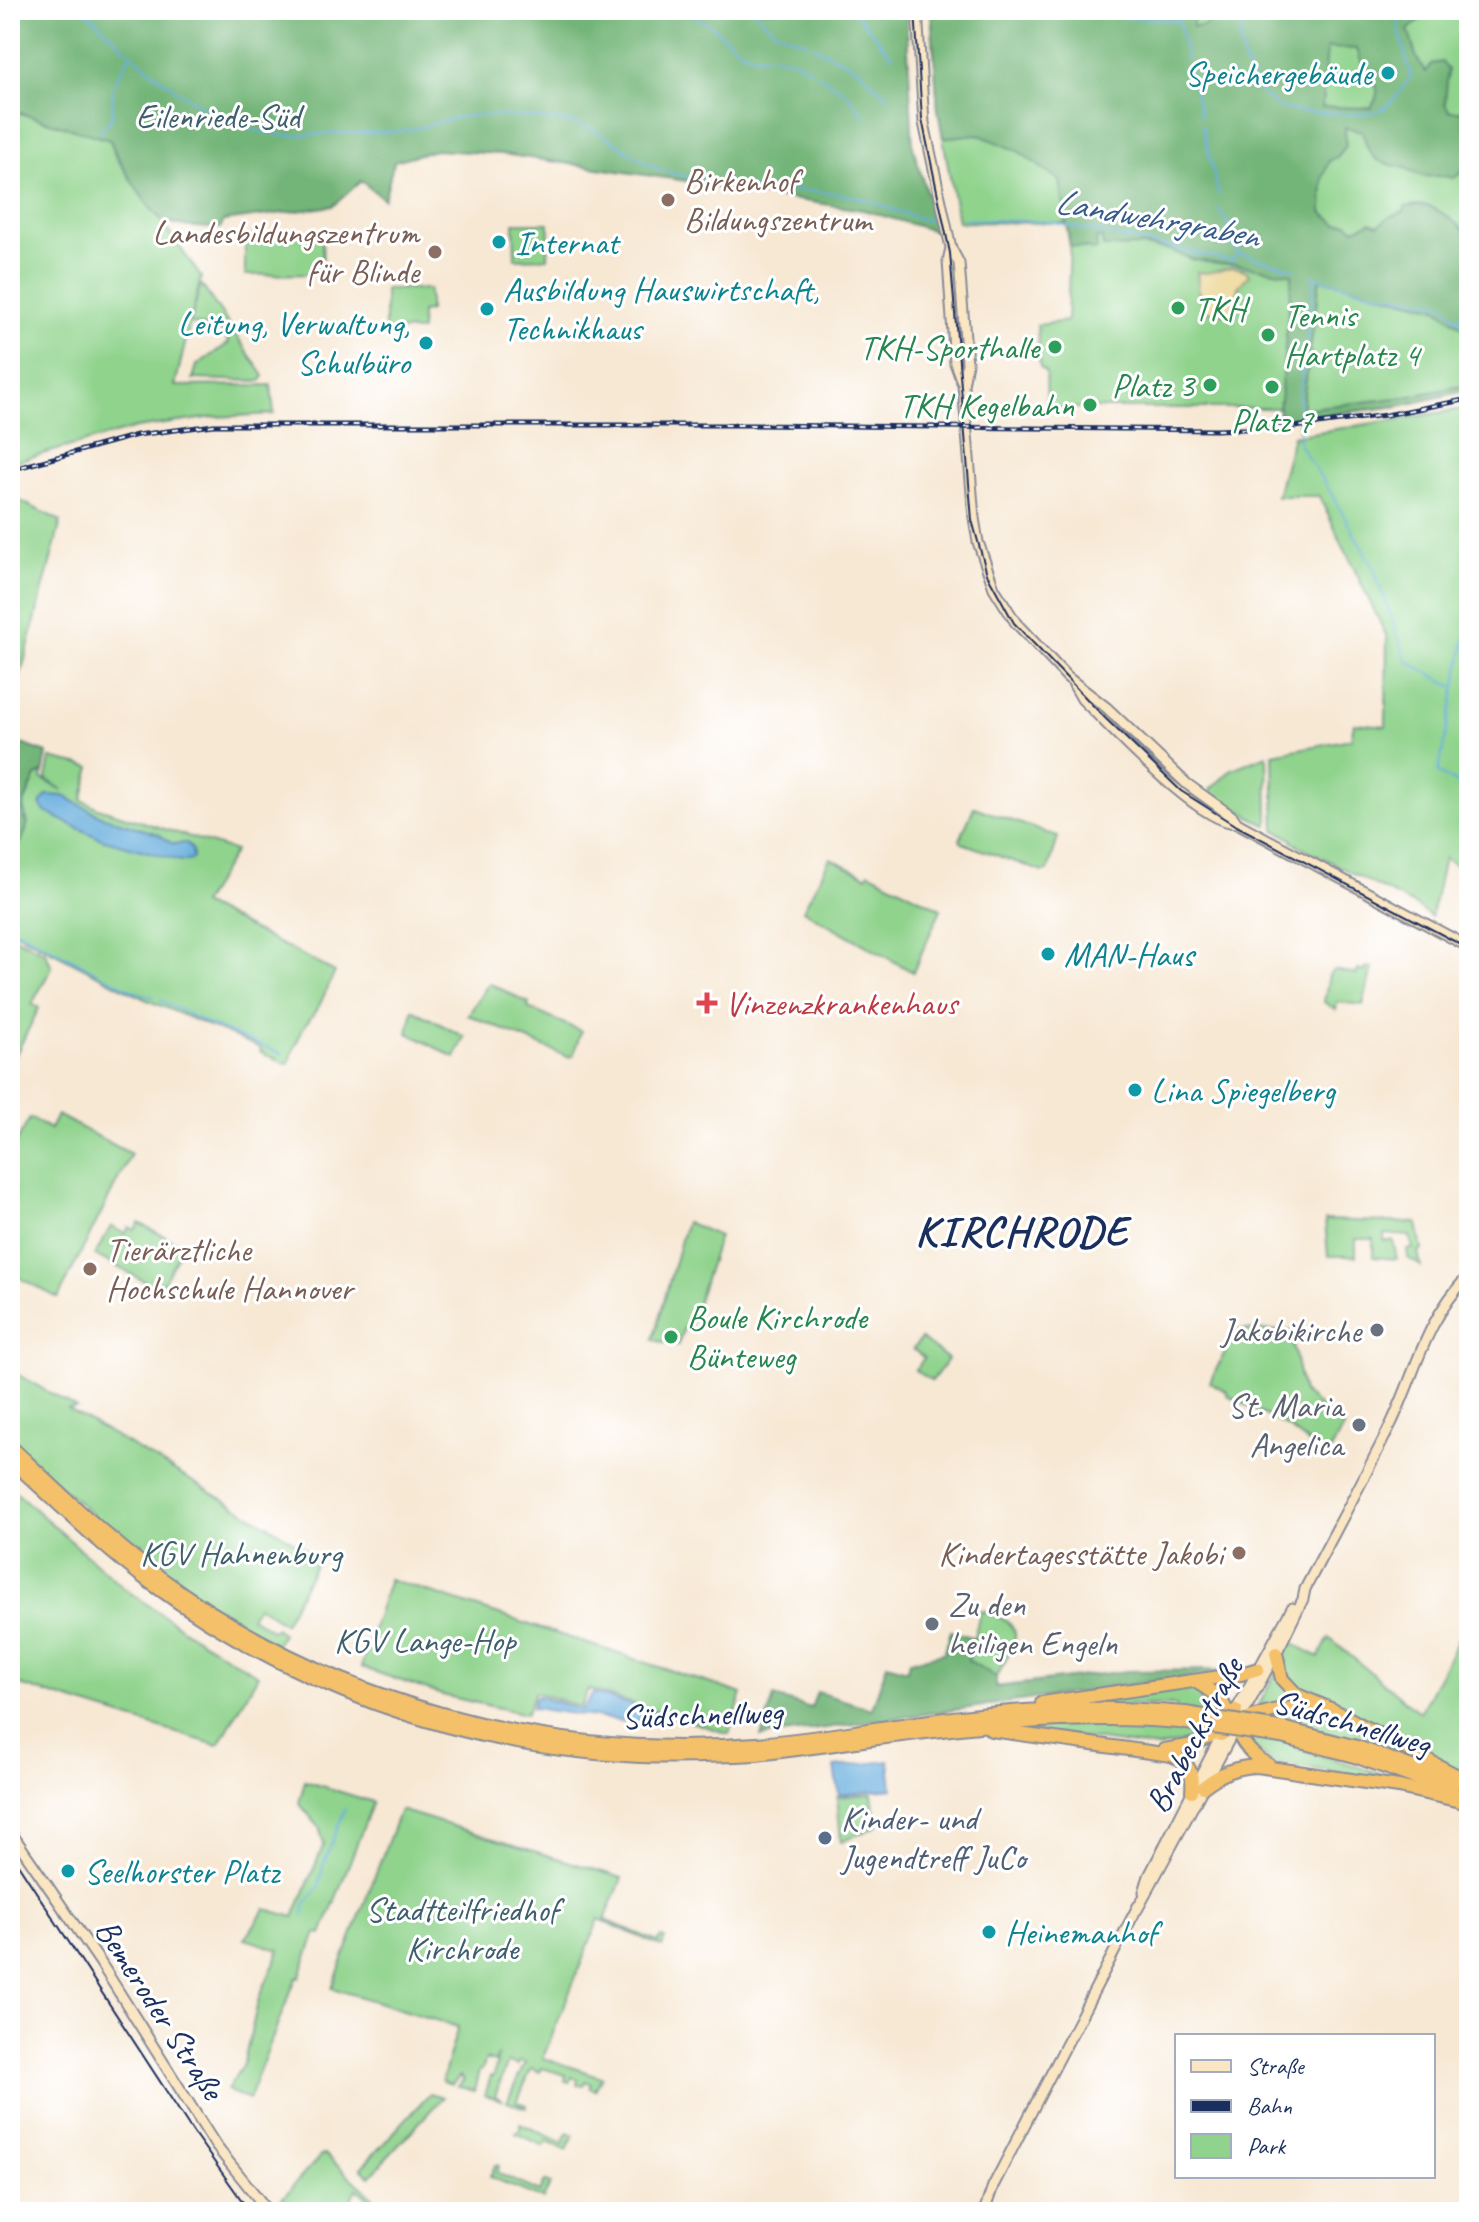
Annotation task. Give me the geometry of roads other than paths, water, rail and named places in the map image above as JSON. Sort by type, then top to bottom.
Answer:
[{"type":"highway","name":"Südschnellweg","points":[[10,1446],[97,1526],[157,1575],[265,1650]]},
{"type":"highway","name":"Südschnellweg","points":[[10,1459],[109,1549],[150,1581],[265,1650],[343,1692],[406,1715],[512,1742],[622,1755],[757,1749],[1037,1720],[1183,1718]]},
{"type":"highway","points":[[1278,1644],[1282,1679],[1297,1695],[1469,1782]]},
{"type":"highway","points":[[988,1714],[1025,1705],[1258,1669]]},
{"type":"highway","points":[[1195,1681],[1215,1691],[1249,1751],[1265,1764],[1278,1769]]},
{"type":"highway","name":"Südschnellweg","points":[[757,1749],[988,1714],[1084,1708],[1183,1718],[1283,1733],[1392,1758],[1469,1789]]},
{"type":"highway","points":[[1149,1751],[1194,1745],[1233,1724],[1272,1711],[1299,1708],[1323,1711],[1350,1721]]},
{"type":"highway","points":[[960,1728],[1012,1732],[1171,1755],[1185,1762],[1198,1789],[1234,1769],[1257,1766],[1399,1787],[1469,1801]]},
{"type":"highway","name":"Südschnellweg","points":[[1283,1733],[1378,1764],[1469,1801]]},
{"type":"main road","points":[[917,10],[924,123],[951,248],[948,261],[955,363],[963,385],[974,518],[994,588],[1016,623],[1072,682],[1107,708],[1193,796],[1233,817],[1237,823],[1469,947]]},
{"type":"main road","name":"Brabeckstraße","points":[[984,2212],[993,2186],[1198,1789],[1278,1644],[1298,1596],[1305,1589],[1389,1428],[1427,1334],[1469,1275]]},
{"type":"main road","name":"Brabeckstraße","points":[[1233,1724],[1258,1669],[1278,1644]]},
{"type":"main road","name":"Bemeroder Straße","points":[[10,1831],[100,1962],[216,2146],[269,2212]]},
{"type":"water","points":[[47,795],[64,796],[101,816],[158,834],[173,844],[187,843],[192,849],[193,858],[181,861],[101,839],[45,812],[40,804]]},
{"type":"water","points":[[593,1693],[657,1713],[658,1716],[635,1723],[532,1708],[538,1696],[582,1710]]},
{"type":"water","points":[[889,1761],[892,1789],[839,1795],[835,1767]]},
{"type":"waterway","name":"Landwehrgraben","points":[[85,10],[174,88],[227,120],[254,130],[288,135],[395,132],[477,115],[553,120],[596,131],[649,165],[671,173],[724,184],[846,195],[933,221]]},
{"type":"waterway","points":[[685,10],[713,27],[740,50],[754,56],[777,56],[798,62],[811,70]]},
{"type":"waterway","points":[[753,10],[774,30],[807,43]]},
{"type":"waterway","points":[[853,10],[892,56]]},
{"type":"waterway","points":[[1010,10],[1179,21],[1187,60]]},
{"type":"waterway","points":[[1244,10],[1243,56],[1250,75],[1269,100],[1277,106],[1296,111],[1359,114],[1386,107],[1411,76],[1399,30],[1400,10]]},
{"type":"waterway","points":[[813,46],[857,68],[889,98]]},
{"type":"waterway","points":[[99,134],[112,118],[113,87],[130,55]]},
{"type":"waterway","points":[[1191,73],[1201,117]]},
{"type":"waterway","points":[[817,74],[846,93],[866,117]]},
{"type":"waterway","points":[[1202,126],[1219,195]]},
{"type":"waterway","points":[[1218,208],[1229,226],[1229,242],[1237,252]]},
{"type":"waterway","name":"Landwehrgraben","points":[[962,219],[1050,222],[1232,261],[1238,253],[1295,269]]},
{"type":"waterway","name":"Landwehrgraben","points":[[1312,276],[1362,290],[1444,304],[1455,317],[1469,316]]},
{"type":"waterway","points":[[1315,276],[1299,398],[1299,444],[1374,569],[1407,661],[1454,687]]},
{"type":"waterway","points":[[1455,317],[1469,329]]},
{"type":"waterway","points":[[1469,622],[1438,773],[1469,789]]},
{"type":"waterway","points":[[10,927],[97,972]]},
{"type":"waterway","points":[[102,975],[136,992],[154,997]]},
{"type":"waterway","points":[[160,1000],[210,1025],[283,1054]]},
{"type":"waterway","points":[[304,1915],[305,1904],[319,1886],[323,1865],[345,1809]]},
{"type":"tram line","points":[[915,10],[922,119],[950,253],[972,520],[987,574],[1014,623],[1106,719],[1181,791],[1233,824],[1469,949]]},
{"type":"tram line","points":[[10,1852],[193,2132],[250,2212]]},
{"type":"railway","points":[[10,470],[137,435],[214,425],[754,425],[1216,430],[1294,427],[1386,415],[1469,399]]},
{"type":"place","name":"Speichergebäude","points":[[1388,73]]},
{"type":"place","name":"Birkenhof Bildungszentrum","points":[[668,200]]},
{"type":"place","name":"Internat","points":[[499,242]]},
{"type":"place","name":"Landesbildungszentrum für Blinde","points":[[435,252]]},
{"type":"place","name":"TKH","points":[[1178,308]]},
{"type":"place","name":"Ausbildung Hauswirtschaft, Technikhaus","points":[[487,309]]},
{"type":"place","name":"Tennis Hartplatz 4","points":[[1268,335]]},
{"type":"place","name":"Leitung, Verwaltung, Schulbüro","points":[[426,343]]},
{"type":"place","name":"TKH-Sporthalle","points":[[1055,347]]},
{"type":"place","name":"Platz 3","points":[[1210,385]]},
{"type":"place","name":"Platz 7","points":[[1272,387]]},
{"type":"place","name":"TKH Kegelbahn","points":[[1090,405]]},
{"type":"place","name":"MAN-Haus","points":[[1048,954]]},
{"type":"place","name":"Vinzenzkrankenhaus","points":[[707,1003]]},
{"type":"place","name":"Lina Spiegelberg","points":[[1135,1090]]},
{"type":"place","name":"Tierärztliche Hochschule Hannover","points":[[90,1269]]},
{"type":"place","name":"Jakobikirche","points":[[1377,1330]]},
{"type":"place","name":"Boule Kirchrode Bünteweg","points":[[671,1337]]},
{"type":"place","name":"St. Maria Angelica","points":[[1359,1425]]},
{"type":"place","name":"Kindertagesstätte Jakobi","points":[[1239,1553]]},
{"type":"place","name":"Zu den heiligen Engeln","points":[[932,1624]]},
{"type":"place","name":"Kinder- und Jugendtreff JuCo","points":[[825,1838]]},
{"type":"place","name":"Seelhorster Platz","points":[[68,1871]]},
{"type":"place","name":"Heinemanhof","points":[[989,1932]]},
{"type":"district","name":"KIRCHRODE","points":[[1022,1231]]},
{"type":"park label","name":"Eilenriede-Süd","points":[[218,116]]},
{"type":"park label","name":"KGV Hahnenburg","points":[[241,1553]]},
{"type":"park label","name":"KGV Lange-Hop","points":[[425,1640]]},
{"type":"park label","name":"Stadtteilfriedhof Kirchrode","points":[[462,1928]]}]
